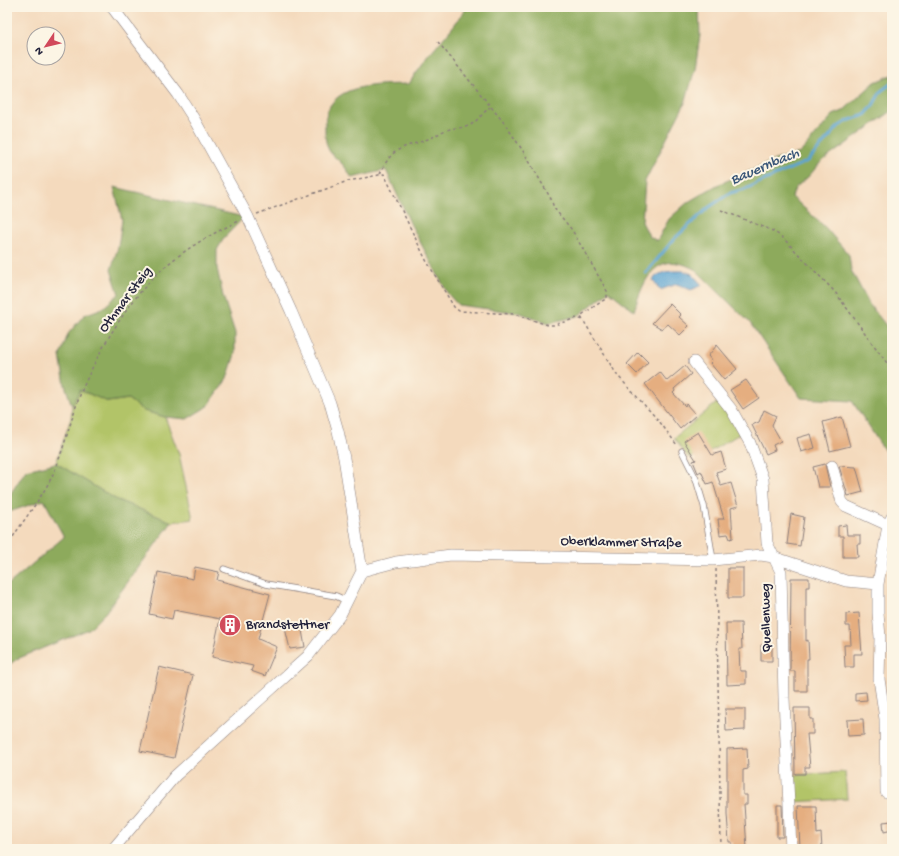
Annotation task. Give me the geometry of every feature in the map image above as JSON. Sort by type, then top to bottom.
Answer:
[{"type":"street","points":[[112,7],[169,82],[194,119],[248,217],[292,311],[330,403],[344,458],[362,571],[348,601],[331,629],[308,656],[175,776],[113,849]]},
{"type":"street","name":"Quellenweg","points":[[694,362],[731,409],[750,443],[763,479],[767,543],[781,572],[784,698],[791,849]]},
{"type":"street","points":[[832,466],[842,502],[846,506],[890,521],[878,584],[877,608],[880,637],[879,679],[885,719],[886,792]]},
{"type":"street","name":"Oberklammer Straße","points":[[362,571],[396,562],[452,555],[713,560],[761,555],[773,557],[846,581],[878,584]]},
{"type":"lane","points":[[682,451],[696,479],[704,506],[713,560]]},
{"type":"lane","points":[[224,568],[266,584],[336,596],[348,601]]},
{"type":"path","points":[[438,42],[490,106],[525,154],[551,199],[554,208],[572,230],[607,291],[607,298],[583,314],[581,317],[617,374],[659,421],[682,451]]},
{"type":"path","points":[[490,106],[472,124],[458,129],[446,130],[438,136],[417,144],[405,146],[395,151],[380,174],[384,174],[387,179],[426,260],[450,302],[458,311],[514,314],[548,325],[554,325],[577,318],[583,320]]},
{"type":"path","name":"Othmar Steig","points":[[7,547],[56,468],[82,390],[97,359],[126,312],[160,272],[201,241],[248,217],[348,180],[380,174]]},
{"type":"path","points":[[721,210],[773,231],[783,238],[835,292],[892,370]]},
{"type":"path","points":[[713,560],[717,575],[721,849]]},
{"type":"green space","points":[[467,7],[699,7],[700,35],[695,69],[685,103],[645,181],[642,222],[649,236],[657,241],[669,219],[688,202],[717,185],[775,160],[800,153],[833,115],[843,111],[875,82],[892,75],[892,111],[821,162],[808,177],[795,188],[792,197],[825,227],[849,255],[851,270],[869,304],[892,333],[892,462],[852,401],[801,398],[750,323],[696,270],[683,264],[671,262],[654,270],[642,288],[634,311],[609,291],[578,316],[549,323],[520,313],[458,305],[448,294],[411,225],[386,170],[352,178],[328,149],[325,126],[327,112],[334,101],[343,94],[368,86],[409,84],[422,64]]},
{"type":"green space","points":[[114,187],[244,217],[224,238],[217,250],[217,268],[223,296],[235,333],[235,354],[227,379],[208,406],[187,419],[165,417],[144,411],[128,399],[108,402],[80,390],[72,406],[65,385],[60,356],[68,334],[84,315],[103,308],[119,294],[111,270],[118,247],[122,220]]},
{"type":"green space","points":[[80,390],[108,402],[128,399],[144,411],[165,417],[179,454],[193,519],[172,522],[117,500],[56,463],[71,418],[72,406]]},
{"type":"green space","points":[[719,401],[741,433],[699,458],[696,455],[690,458],[688,457],[674,438]]},
{"type":"green space","points":[[56,463],[117,500],[172,522],[105,613],[89,629],[17,659],[7,666],[7,584],[9,584],[64,537],[44,500],[9,512],[7,499],[26,470]]},
{"type":"green space","points":[[845,772],[847,799],[792,802],[791,775]]},
{"type":"water","points":[[671,271],[684,271],[692,274],[702,285],[691,290],[677,284],[660,290],[653,280],[659,274]]},
{"type":"building","points":[[670,304],[681,315],[679,317],[689,326],[680,335],[668,324],[662,329],[652,323]]},
{"type":"building","points":[[717,345],[737,369],[724,380],[710,363],[712,361],[708,356]]},
{"type":"building","points":[[638,352],[648,362],[637,374],[627,364]]},
{"type":"building","points":[[685,366],[691,374],[674,389],[675,391],[673,393],[696,415],[680,429],[645,384],[660,372],[667,381]]},
{"type":"building","points":[[746,380],[759,398],[743,409],[730,390]]},
{"type":"building","points":[[764,410],[776,416],[772,425],[781,441],[773,445],[775,450],[766,454],[752,425],[759,422]]},
{"type":"building","points":[[842,417],[850,446],[830,451],[823,422]]},
{"type":"building","points":[[698,432],[712,455],[721,452],[726,469],[716,472],[721,486],[731,483],[738,506],[731,508],[733,538],[730,539],[728,534],[720,535],[718,519],[724,519],[713,482],[707,484],[701,471],[698,473],[693,461],[696,460],[684,441]]},
{"type":"building","points":[[811,434],[815,448],[801,452],[797,438]]},
{"type":"building","points":[[825,464],[830,487],[818,487],[813,467]]},
{"type":"building","points":[[839,466],[856,467],[863,492],[848,496]]},
{"type":"building","points":[[791,514],[804,517],[800,546],[787,544]]},
{"type":"building","points":[[846,525],[847,535],[860,535],[860,544],[857,544],[858,557],[843,557],[843,536],[838,536],[838,526]]},
{"type":"building","points":[[195,567],[219,572],[217,580],[270,594],[258,639],[277,647],[265,676],[251,671],[253,666],[212,657],[220,619],[174,610],[172,619],[149,614],[158,572],[193,579]]},
{"type":"building","points":[[728,568],[743,568],[743,598],[728,598]]},
{"type":"building","points":[[791,578],[809,578],[809,587],[806,587],[806,641],[808,640],[809,659],[807,659],[807,691],[795,691],[795,671],[790,671]]},
{"type":"building","points":[[859,613],[862,654],[854,654],[854,667],[845,667],[844,645],[851,645],[850,626],[846,626],[846,614]]},
{"type":"building","points":[[726,623],[741,623],[742,649],[739,649],[740,671],[746,671],[746,684],[727,685]]},
{"type":"building","points":[[301,625],[305,647],[290,649],[285,628]]},
{"type":"building","points":[[761,645],[772,645],[772,661],[761,661]]},
{"type":"building","points":[[159,667],[193,675],[174,758],[140,751]]},
{"type":"building","points":[[866,692],[867,700],[855,701],[855,693]]},
{"type":"building","points":[[794,708],[810,708],[810,719],[813,719],[813,734],[807,734],[810,767],[805,767],[805,774],[795,774]]},
{"type":"building","points":[[725,709],[745,709],[745,730],[726,731]]},
{"type":"building","points":[[863,719],[864,735],[848,736],[847,720]]},
{"type":"building","points":[[747,748],[748,769],[743,770],[743,795],[747,795],[747,804],[744,804],[747,849],[732,849],[732,842],[729,842],[727,814],[727,749]]},
{"type":"building","points":[[777,805],[782,805],[783,837],[777,837]]},
{"type":"building","points":[[798,806],[816,806],[817,834],[821,833],[822,849],[800,849]]},
{"type":"building","points":[[892,821],[892,830],[884,832],[883,822]]},
{"type":"waterway","name":"Bauernbach","points":[[646,273],[674,239],[708,208],[730,193],[745,189],[808,161],[839,126],[850,120],[865,115],[872,107],[881,91],[892,83]]},
{"type":"place","name":"Brandstettner","points":[[230,625]]}]
